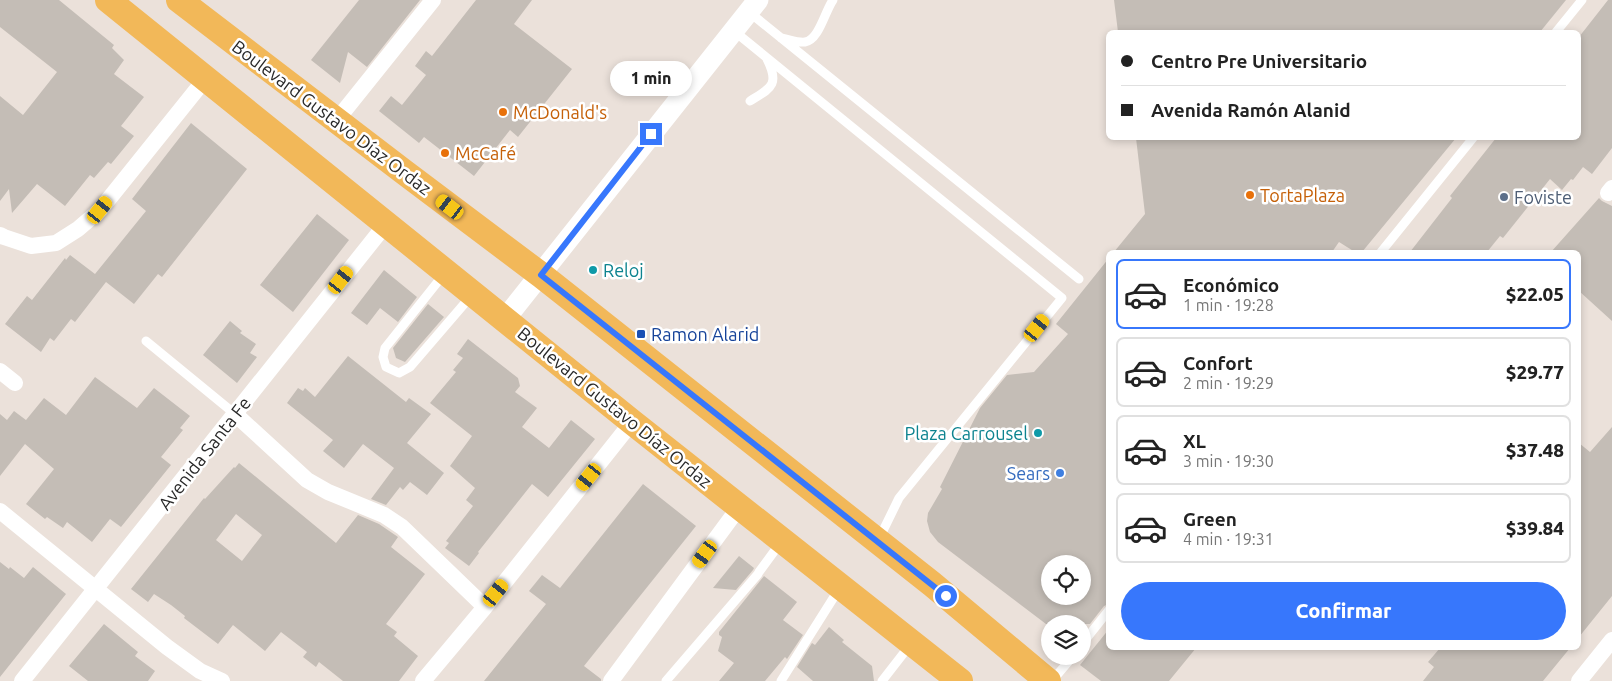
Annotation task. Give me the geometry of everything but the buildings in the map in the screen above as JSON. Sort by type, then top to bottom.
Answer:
[{"type":"main road","name":"Boulevard Gustavo Díaz Ordaz","points":[[108,0],[632,422],[960,681]]},
{"type":"main road","name":"Boulevard Gustavo Díaz Ordaz","points":[[179,0],[541,275],[932,584],[1050,681]]},
{"type":"street","points":[[336,121],[433,0]]},
{"type":"street","points":[[505,319],[754,6]]},
{"type":"street","points":[[0,234],[31,246],[56,243],[78,229],[100,210],[206,78]]},
{"type":"street","name":"Avenida Santa Fe","points":[[22,681],[386,224]]},
{"type":"street","points":[[0,371],[15,383]]},
{"type":"street","points":[[235,414],[307,480],[328,492],[384,515],[402,527],[484,607]]},
{"type":"street","points":[[423,681],[632,422]]},
{"type":"street","points":[[612,681],[740,506]]},
{"type":"street","points":[[0,511],[167,648],[200,670],[222,681]]},
{"type":"street","points":[[1579,681],[1612,640]]},
{"type":"lane","points":[[781,38],[805,42],[812,39],[833,0]]},
{"type":"lane","points":[[1558,30],[1582,0]]},
{"type":"lane","points":[[754,6],[781,38],[1078,279]]},
{"type":"lane","points":[[734,31],[1062,298],[899,498],[877,542]]},
{"type":"lane","points":[[750,101],[768,91],[774,79],[773,71],[766,57]]},
{"type":"lane","points":[[1383,250],[1471,140]]},
{"type":"lane","points":[[446,272],[385,348],[386,366],[399,373],[410,367],[473,293]]},
{"type":"lane","points":[[146,341],[235,414]]},
{"type":"lane","points":[[666,681],[758,573],[783,540]]},
{"type":"lane","points":[[781,681],[841,586]]},
{"type":"lane","points":[[1091,633],[1106,614]]},
{"type":"lane","points":[[882,681],[912,643]]},
{"type":"lane","points":[[1050,681],[1065,665]]},
{"type":"place","name":"McDonald's","points":[[503,112]]},
{"type":"place","name":"McCafé","points":[[445,153]]},
{"type":"place","name":"TortaPlaza","points":[[1250,195]]},
{"type":"place","name":"Foviste","points":[[1504,197]]},
{"type":"place","name":"Reloj","points":[[593,270]]},
{"type":"place","name":"Ramon Alarid","points":[[641,334]]},
{"type":"place","name":"Plaza Carrousel","points":[[1038,433]]},
{"type":"place","name":"Sears","points":[[1060,473]]},
{"type":"route","points":[[651,134],[541,275],[946,596]]}]
